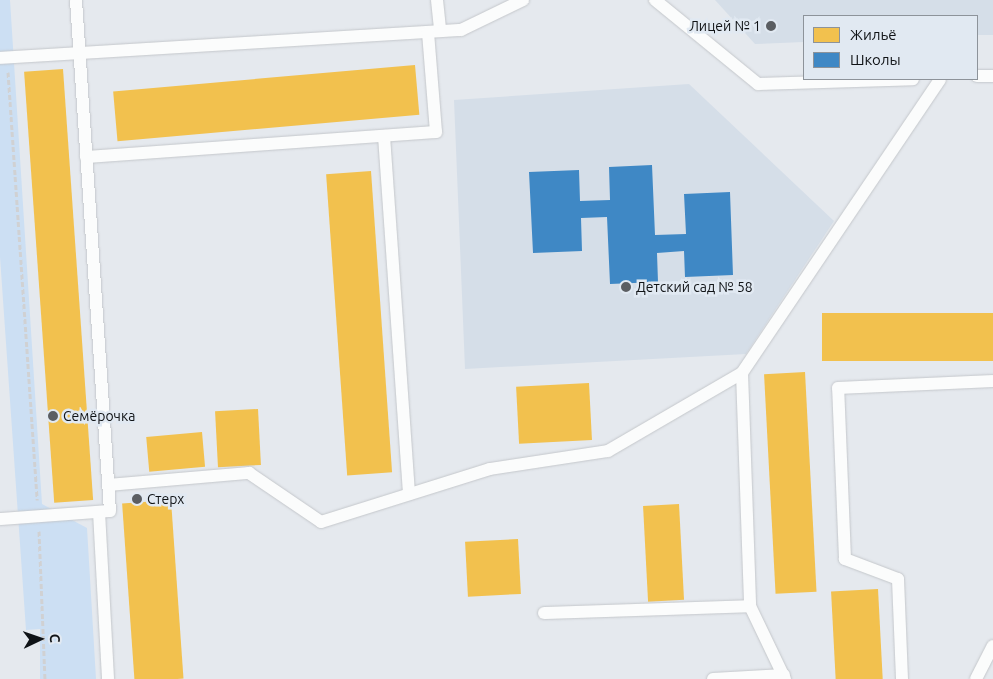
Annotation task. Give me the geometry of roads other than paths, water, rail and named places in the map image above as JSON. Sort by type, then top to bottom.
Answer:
[{"type":"lane","points":[[0,519],[110,511],[76,0]]},
{"type":"lane","points":[[86,158],[436,132],[434,31],[437,0]]},
{"type":"lane","points":[[1,58],[461,30],[524,0]]},
{"type":"lane","points":[[655,0],[758,84],[882,80]]},
{"type":"lane","points":[[978,76],[993,76]]},
{"type":"lane","points":[[108,486],[249,473],[321,522],[490,469],[608,451],[742,373],[939,80]]},
{"type":"lane","points":[[384,136],[409,494]]},
{"type":"lane","points":[[713,679],[785,677],[750,606],[742,373]]},
{"type":"lane","points":[[902,679],[898,579],[846,559],[838,388],[993,381]]},
{"type":"lane","points":[[98,512],[108,679]]},
{"type":"lane","points":[[544,613],[750,606]]},
{"type":"lane","points":[[976,679],[993,646]]},
{"type":"place","name":"Лицей № 1","points":[[771,26]]},
{"type":"place","name":"Детский сад № 58","points":[[626,287]]},
{"type":"place","name":"Семёрочка","points":[[53,416]]},
{"type":"place","name":"Стерх","points":[[137,499]]}]
